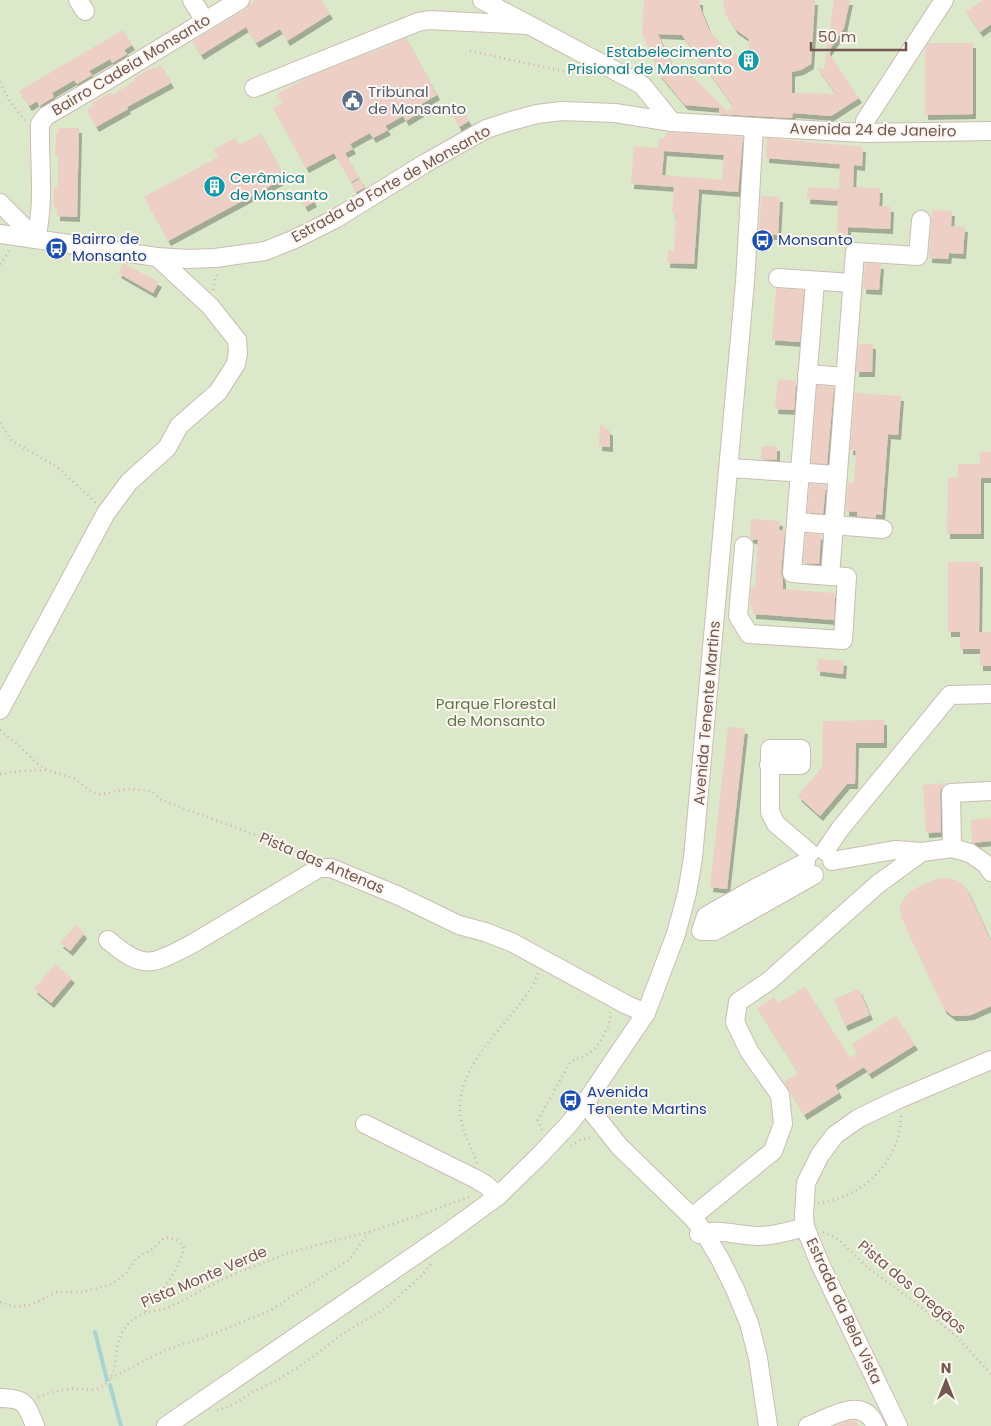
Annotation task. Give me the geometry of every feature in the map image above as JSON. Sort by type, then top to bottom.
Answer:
[{"type":"street","points":[[192,0],[205,21]]},
{"type":"street","name":"Bairro Cadeia Monsanto","points":[[36,239],[40,210],[40,124],[46,116],[240,0]]},
{"type":"street","points":[[482,0],[642,85],[672,122]]},
{"type":"street","points":[[865,133],[865,121],[944,0]]},
{"type":"street","points":[[254,88],[418,22],[429,20],[528,25]]},
{"type":"street","name":"Estrada do Forte de Monsanto","points":[[0,234],[157,257],[206,258],[240,255],[265,251],[295,239],[327,223],[486,129],[536,114],[562,111],[616,114],[672,122],[754,127]]},
{"type":"street","name":"Avenida 24 de Janeiro","points":[[754,127],[865,133],[991,131]]},
{"type":"street","name":"Avenida Tenente Martins","points":[[166,1426],[392,1272],[492,1190],[540,1155],[570,1123],[585,1103],[646,1013],[676,934],[687,893],[693,858],[729,468],[745,273],[754,127]]},
{"type":"street","points":[[0,202],[36,239]]},
{"type":"street","points":[[830,576],[855,252],[918,256],[921,220]]},
{"type":"street","points":[[0,710],[106,513],[129,482],[167,448],[179,426],[218,392],[236,364],[237,340],[210,306],[157,257]]},
{"type":"street","points":[[778,278],[852,283]]},
{"type":"street","points":[[744,546],[738,616],[748,634],[843,640],[847,578],[792,573],[814,280]]},
{"type":"street","points":[[807,374],[845,377]]},
{"type":"street","points":[[729,468],[838,475]]},
{"type":"street","points":[[796,522],[882,529]]},
{"type":"street","points":[[676,934],[690,935],[700,931],[715,931],[818,860],[840,829],[950,695],[991,694]]},
{"type":"street","points":[[769,765],[770,812],[776,824],[818,860],[896,850],[922,852],[952,848],[970,853],[986,865],[991,872]]},
{"type":"street","points":[[952,848],[951,793],[991,791]]},
{"type":"street","points":[[692,1216],[772,1151],[783,1124],[780,1095],[748,1050],[735,1022],[738,1002],[769,982],[878,884],[922,852]]},
{"type":"street","points":[[108,940],[122,952],[138,960],[153,961],[197,941],[319,868],[331,868]]},
{"type":"street","name":"Pista das Antenas","points":[[331,868],[399,896],[458,925],[512,942],[542,960],[646,1013]]},
{"type":"street","name":"Estrada da Bela Vista","points":[[898,1426],[820,1264],[812,1228],[804,1216],[806,1183],[820,1155],[835,1135],[859,1118],[991,1060]]},
{"type":"street","points":[[585,1103],[620,1146],[692,1216],[727,1272],[749,1323],[758,1358],[768,1426]]},
{"type":"street","points":[[366,1124],[492,1190]]},
{"type":"street","points":[[702,1233],[758,1236],[812,1228]]},
{"type":"street","points":[[0,1398],[21,1400],[26,1404],[35,1426]]},
{"type":"street","points":[[809,1426],[849,1409],[862,1411],[872,1419],[876,1426]]},
{"type":"path","points":[[470,51],[567,72],[580,53]]},
{"type":"path","points":[[0,82],[9,100],[23,119],[40,136]]},
{"type":"path","points":[[210,306],[215,278],[224,266],[240,255]]},
{"type":"path","points":[[0,423],[12,442],[58,467],[106,513]]},
{"type":"path","name":"Pista das Antenas","points":[[0,730],[38,765],[74,780],[98,794],[128,789],[153,792],[161,800],[269,840],[331,868]]},
{"type":"path","points":[[0,774],[48,770]]},
{"type":"path","points":[[492,1190],[468,1142],[461,1120],[461,1090],[468,1073],[485,1046],[529,993],[537,977],[542,960]]},
{"type":"path","points":[[542,1131],[538,1120],[570,1062],[591,1053],[606,1032],[611,1018],[605,993]]},
{"type":"path","points":[[810,1204],[830,1202],[847,1196],[864,1187],[878,1174],[889,1159],[897,1142],[901,1114]]},
{"type":"path","name":"Pista Monte Verde","points":[[111,1378],[115,1367],[117,1344],[120,1335],[127,1324],[142,1315],[164,1309],[189,1298],[219,1280],[304,1248],[369,1232],[477,1195],[483,1191],[492,1190]]},
{"type":"path","name":"Pista dos Oregãos","points":[[812,1228],[838,1239],[868,1268],[912,1300],[956,1336],[991,1374]]},
{"type":"path","points":[[26,1404],[35,1398],[56,1392],[72,1389],[98,1389],[111,1378],[166,1350],[203,1338],[269,1311],[349,1260],[369,1232]]},
{"type":"path","points":[[0,1302],[16,1306],[33,1304],[57,1292],[82,1292],[112,1284],[126,1273],[142,1254],[151,1250],[164,1238],[173,1238],[180,1242],[184,1248],[181,1262],[166,1287],[142,1315]]},
{"type":"path","points":[[214,1411],[229,1407],[251,1392],[274,1382],[309,1360],[341,1335],[386,1308],[422,1275],[434,1260]]},
{"type":"green space","name":"Parque Florestal de Monsanto","points":[[0,0],[991,0],[991,1426],[0,1426]]},
{"type":"building","points":[[256,0],[321,0],[330,14],[287,41],[280,29],[256,43],[246,27],[201,55],[192,41],[246,9]]},
{"type":"building","name":"Estabelecimento Prisional de Monsanto","points":[[644,0],[700,0],[700,7],[709,30],[725,48],[748,60],[749,39],[735,29],[725,14],[723,0],[815,0],[811,64],[801,70],[792,72],[792,93],[836,94],[817,68],[824,69],[834,0],[850,0],[844,28],[828,52],[859,98],[831,116],[793,113],[792,118],[719,114],[719,108],[685,105],[659,74],[642,33]],"holes":[[[658,34],[682,35],[733,106],[727,111],[680,64],[674,70]]]},
{"type":"building","points":[[983,0],[991,0],[991,24],[980,32],[966,12]]},
{"type":"building","points":[[123,30],[132,45],[124,50],[127,54],[112,63],[110,59],[89,71],[92,75],[77,84],[74,80],[52,93],[54,97],[39,106],[37,101],[29,106],[19,91]]},
{"type":"building","points":[[406,38],[437,95],[418,106],[421,112],[406,121],[403,116],[385,126],[388,130],[373,138],[370,133],[350,144],[353,149],[345,153],[359,178],[351,182],[334,153],[306,168],[273,108],[282,103],[277,94],[307,78]]},
{"type":"building","points":[[928,43],[973,43],[973,114],[925,115],[925,49]]},
{"type":"building","points":[[161,65],[171,83],[127,107],[128,109],[96,127],[88,112],[88,108],[93,106],[92,103],[111,92],[112,95],[136,80],[135,77]]},
{"type":"building","points":[[462,110],[469,121],[459,127],[453,116]]},
{"type":"building","points":[[58,128],[79,128],[77,217],[57,216],[57,209],[54,209],[54,187],[57,187],[58,180],[58,156],[55,156]]},
{"type":"building","points":[[666,132],[743,137],[738,192],[699,189],[694,264],[667,263],[668,250],[674,251],[676,213],[672,213],[674,187],[631,184],[634,146],[658,148],[659,138],[665,138]],"holes":[[[664,151],[724,155],[722,180],[662,175]]]},
{"type":"building","name":"Cerâmica de Monsanto","points":[[261,134],[285,178],[168,241],[144,197],[218,157],[214,149],[235,138],[239,145]]},
{"type":"building","points":[[767,138],[863,147],[862,166],[854,165],[853,187],[880,188],[879,206],[891,207],[890,229],[848,227],[848,236],[837,236],[838,201],[807,199],[808,187],[839,189],[840,164],[766,158]]},
{"type":"building","points":[[360,179],[364,188],[356,192],[351,184]]},
{"type":"building","points":[[308,191],[314,202],[305,207],[299,196]]},
{"type":"building","points":[[761,196],[780,197],[778,235],[759,235]]},
{"type":"building","points":[[932,210],[952,211],[951,226],[965,227],[963,254],[949,253],[948,259],[929,258]]},
{"type":"building","points":[[123,263],[159,282],[153,293],[118,273]]},
{"type":"building","points":[[865,263],[881,264],[879,290],[863,289]]},
{"type":"building","points":[[776,288],[804,290],[800,342],[772,340]]},
{"type":"building","points":[[859,344],[873,344],[872,372],[856,372]]},
{"type":"building","points":[[778,379],[796,381],[794,410],[775,409]]},
{"type":"building","points":[[817,385],[834,387],[827,464],[811,463]]},
{"type":"building","points":[[855,393],[901,396],[898,435],[888,434],[882,515],[876,514],[876,518],[857,516],[857,512],[846,511],[848,482],[854,483],[856,451],[850,450]]},
{"type":"building","points":[[600,424],[610,431],[610,447],[599,446]]},
{"type":"building","points":[[762,446],[777,446],[777,460],[761,459]]},
{"type":"building","points":[[980,452],[991,452],[991,478],[981,478],[981,534],[947,534],[948,477],[958,478],[958,464],[980,464]]},
{"type":"building","points":[[810,484],[826,485],[823,514],[807,512]]},
{"type":"building","points":[[751,519],[780,521],[779,530],[785,530],[781,572],[783,589],[835,593],[834,620],[753,614],[753,606],[750,606],[751,587],[755,587],[758,540],[750,537]]},
{"type":"building","points":[[806,533],[821,535],[819,564],[803,563]]},
{"type":"building","points":[[948,562],[980,562],[979,632],[991,632],[991,666],[980,666],[980,649],[960,649],[960,632],[948,632]]},
{"type":"building","points":[[818,659],[844,661],[843,674],[817,671]]},
{"type":"building","points":[[884,720],[884,743],[856,743],[855,784],[847,784],[820,816],[798,796],[822,767],[823,721]]},
{"type":"building","points":[[728,727],[745,729],[727,889],[710,887]]},
{"type":"building","points":[[946,783],[941,788],[940,793],[941,832],[926,833],[923,785]]},
{"type":"building","points":[[991,818],[991,841],[972,843],[971,820]]},
{"type":"building","points":[[936,879],[956,880],[966,887],[991,941],[991,1006],[971,1015],[953,1016],[944,1009],[901,917],[900,906],[912,890]]},
{"type":"building","points":[[76,925],[84,934],[70,951],[60,943]]},
{"type":"building","points":[[55,964],[72,978],[51,1003],[34,989]]},
{"type":"building","points":[[805,987],[850,1058],[857,1054],[852,1044],[896,1016],[915,1045],[869,1074],[864,1067],[835,1085],[839,1093],[804,1115],[784,1082],[798,1073],[757,1008],[774,997],[778,1003]]},
{"type":"building","points":[[859,989],[870,1015],[845,1026],[834,999]]},
{"type":"building","points":[[847,1421],[856,1421],[858,1426],[835,1426]]},
{"type":"waterway","points":[[95,1332],[107,1380]]},
{"type":"waterway","points":[[110,1385],[121,1426]]},
{"type":"place","name":"Estabelecimento Prisional de Monsanto","points":[[748,61]]},
{"type":"place","name":"Tribunal de Monsanto","points":[[352,101]]},
{"type":"place","name":"Cerâmica de Monsanto","points":[[214,187]]},
{"type":"place","name":"Monsanto","points":[[762,240]]},
{"type":"place","name":"Bairro de Monsanto","points":[[56,248]]},
{"type":"place","name":"Avenida Tenente Martins","points":[[571,1101]]}]
